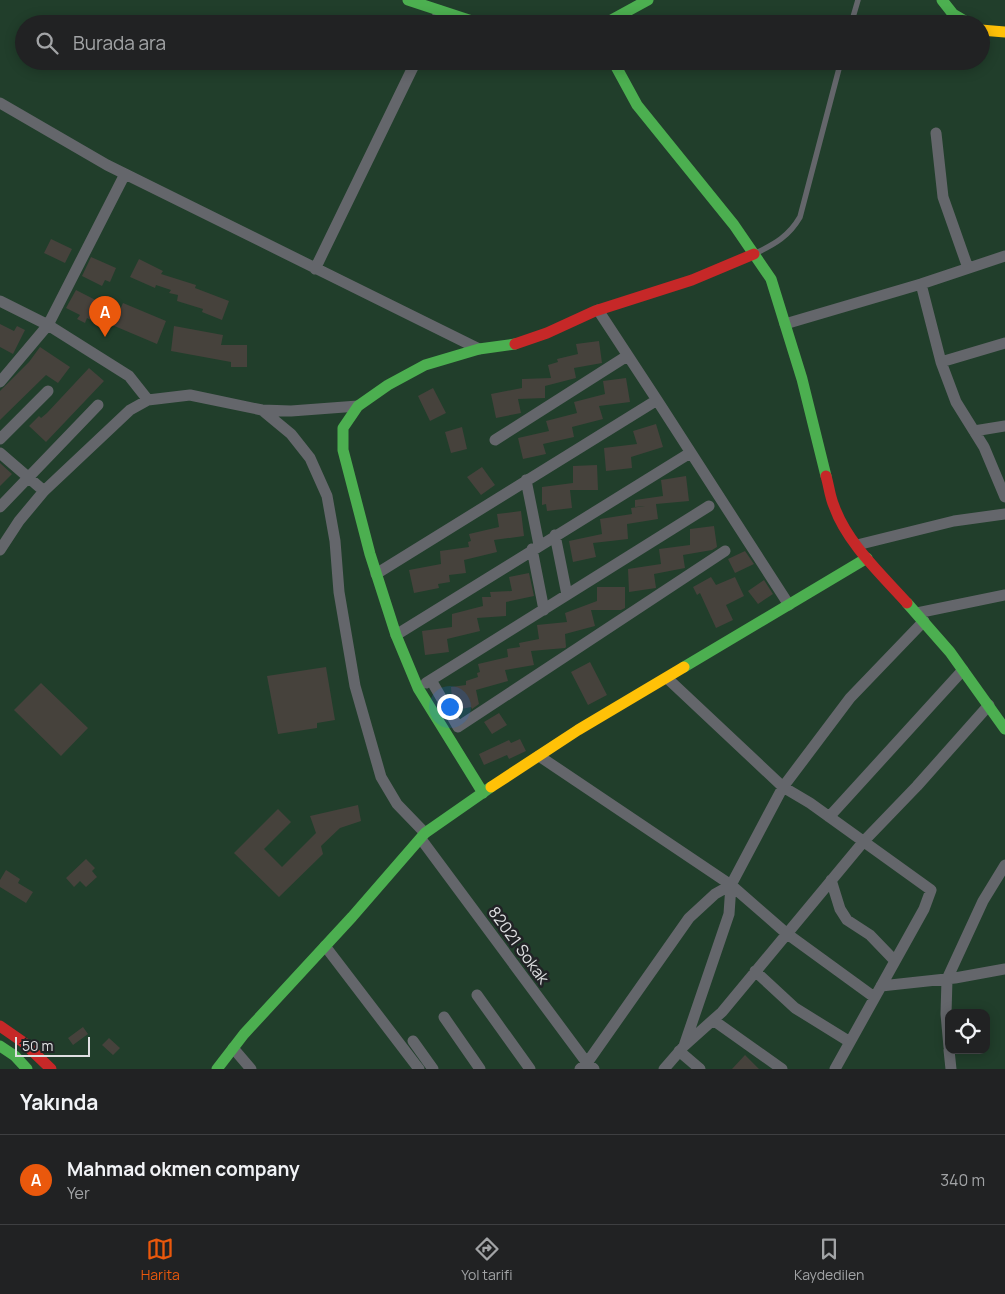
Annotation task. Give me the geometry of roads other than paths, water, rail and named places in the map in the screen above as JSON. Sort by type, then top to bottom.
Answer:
[{"type":"street","points":[[408,0],[455,15]]},
{"type":"street","points":[[620,15],[648,0]]},
{"type":"street","points":[[942,0],[955,15]]},
{"type":"street","points":[[438,15],[440,10]]},
{"type":"street","points":[[990,31],[1005,32]]},
{"type":"street","points":[[315,269],[412,70]]},
{"type":"street","points":[[618,70],[637,105],[734,225],[771,279],[816,432],[834,507],[847,531],[867,558],[921,617],[963,670],[1005,728]]},
{"type":"street","points":[[0,103],[125,174],[480,349]]},
{"type":"street","points":[[936,133],[943,197],[968,268]]},
{"type":"street","points":[[2,377],[48,325],[125,174]]},
{"type":"street","points":[[483,793],[418,688],[396,635],[376,574],[343,450],[343,428],[358,406],[388,385],[425,366],[480,349],[510,346],[547,333],[598,310],[692,280],[754,254]]},
{"type":"street","points":[[784,324],[921,284],[1005,256]]},
{"type":"street","points":[[921,284],[941,362],[956,402],[984,447],[1005,497]]},
{"type":"street","points":[[0,301],[48,325],[129,376],[148,400]]},
{"type":"street","points":[[598,310],[789,605]]},
{"type":"street","points":[[941,362],[1005,344]]},
{"type":"street","points":[[495,440],[627,356]]},
{"type":"street","points":[[0,439],[48,391]]},
{"type":"street","points":[[0,550],[44,490],[130,410],[148,400],[190,395],[262,410],[291,411],[358,406]]},
{"type":"street","points":[[376,574],[657,400]]},
{"type":"street","points":[[0,507],[98,405]]},
{"type":"street","name":"82021 Sokak","points":[[262,410],[291,434],[310,458],[327,496],[336,541],[339,592],[355,686],[382,777],[397,804],[423,836],[587,1067]]},
{"type":"street","points":[[974,431],[1005,426]]},
{"type":"street","points":[[0,453],[44,490]]},
{"type":"street","points":[[396,635],[535,547],[690,453]]},
{"type":"street","points":[[526,480],[544,610]]},
{"type":"street","points":[[418,688],[709,506]]},
{"type":"street","points":[[857,544],[954,521],[1005,514]]},
{"type":"street","points":[[555,535],[567,595]]},
{"type":"street","points":[[431,680],[458,727],[725,551]]},
{"type":"street","points":[[217,1069],[233,1048],[423,836],[454,811],[539,756],[867,558]]},
{"type":"street","points":[[682,1049],[729,914],[731,884],[783,787],[850,698],[921,617],[1005,595]]},
{"type":"street","points":[[829,816],[963,670]]},
{"type":"street","points":[[667,678],[783,787],[829,816],[931,890],[924,909],[835,1069]]},
{"type":"street","points":[[664,1069],[713,1020],[864,841],[917,786],[989,705]]},
{"type":"street","points":[[539,756],[731,884],[786,932],[874,997]]},
{"type":"street","points":[[946,1009],[947,979],[983,901],[1005,865]]},
{"type":"street","points":[[831,880],[840,909],[847,920],[870,935],[894,961]]},
{"type":"street","points":[[587,1067],[689,918],[715,894],[731,884]]},
{"type":"street","points":[[325,946],[419,1069]]},
{"type":"street","points":[[755,971],[795,1008],[850,1042]]},
{"type":"street","points":[[880,986],[1001,972]]},
{"type":"street","points":[[477,994],[530,1069]]},
{"type":"street","points":[[444,1017],[480,1069]]},
{"type":"street","points":[[713,1020],[782,1069]]},
{"type":"street","points":[[0,1026],[23,1042],[52,1069]]},
{"type":"street","points":[[413,1041],[433,1069]]},
{"type":"street","points":[[0,1046],[15,1056],[28,1069]]},
{"type":"street","points":[[233,1048],[251,1069]]},
{"type":"street","points":[[682,1049],[700,1069]]},
{"type":"street","points":[[949,1054],[951,1069]]},
{"type":"lane","points":[[854,15],[858,0]]},
{"type":"lane","points":[[754,254],[782,240],[792,230],[800,217],[839,70]]},
{"type":"place","name":"Mahmad okmen company","points":[[105,337]]}]
